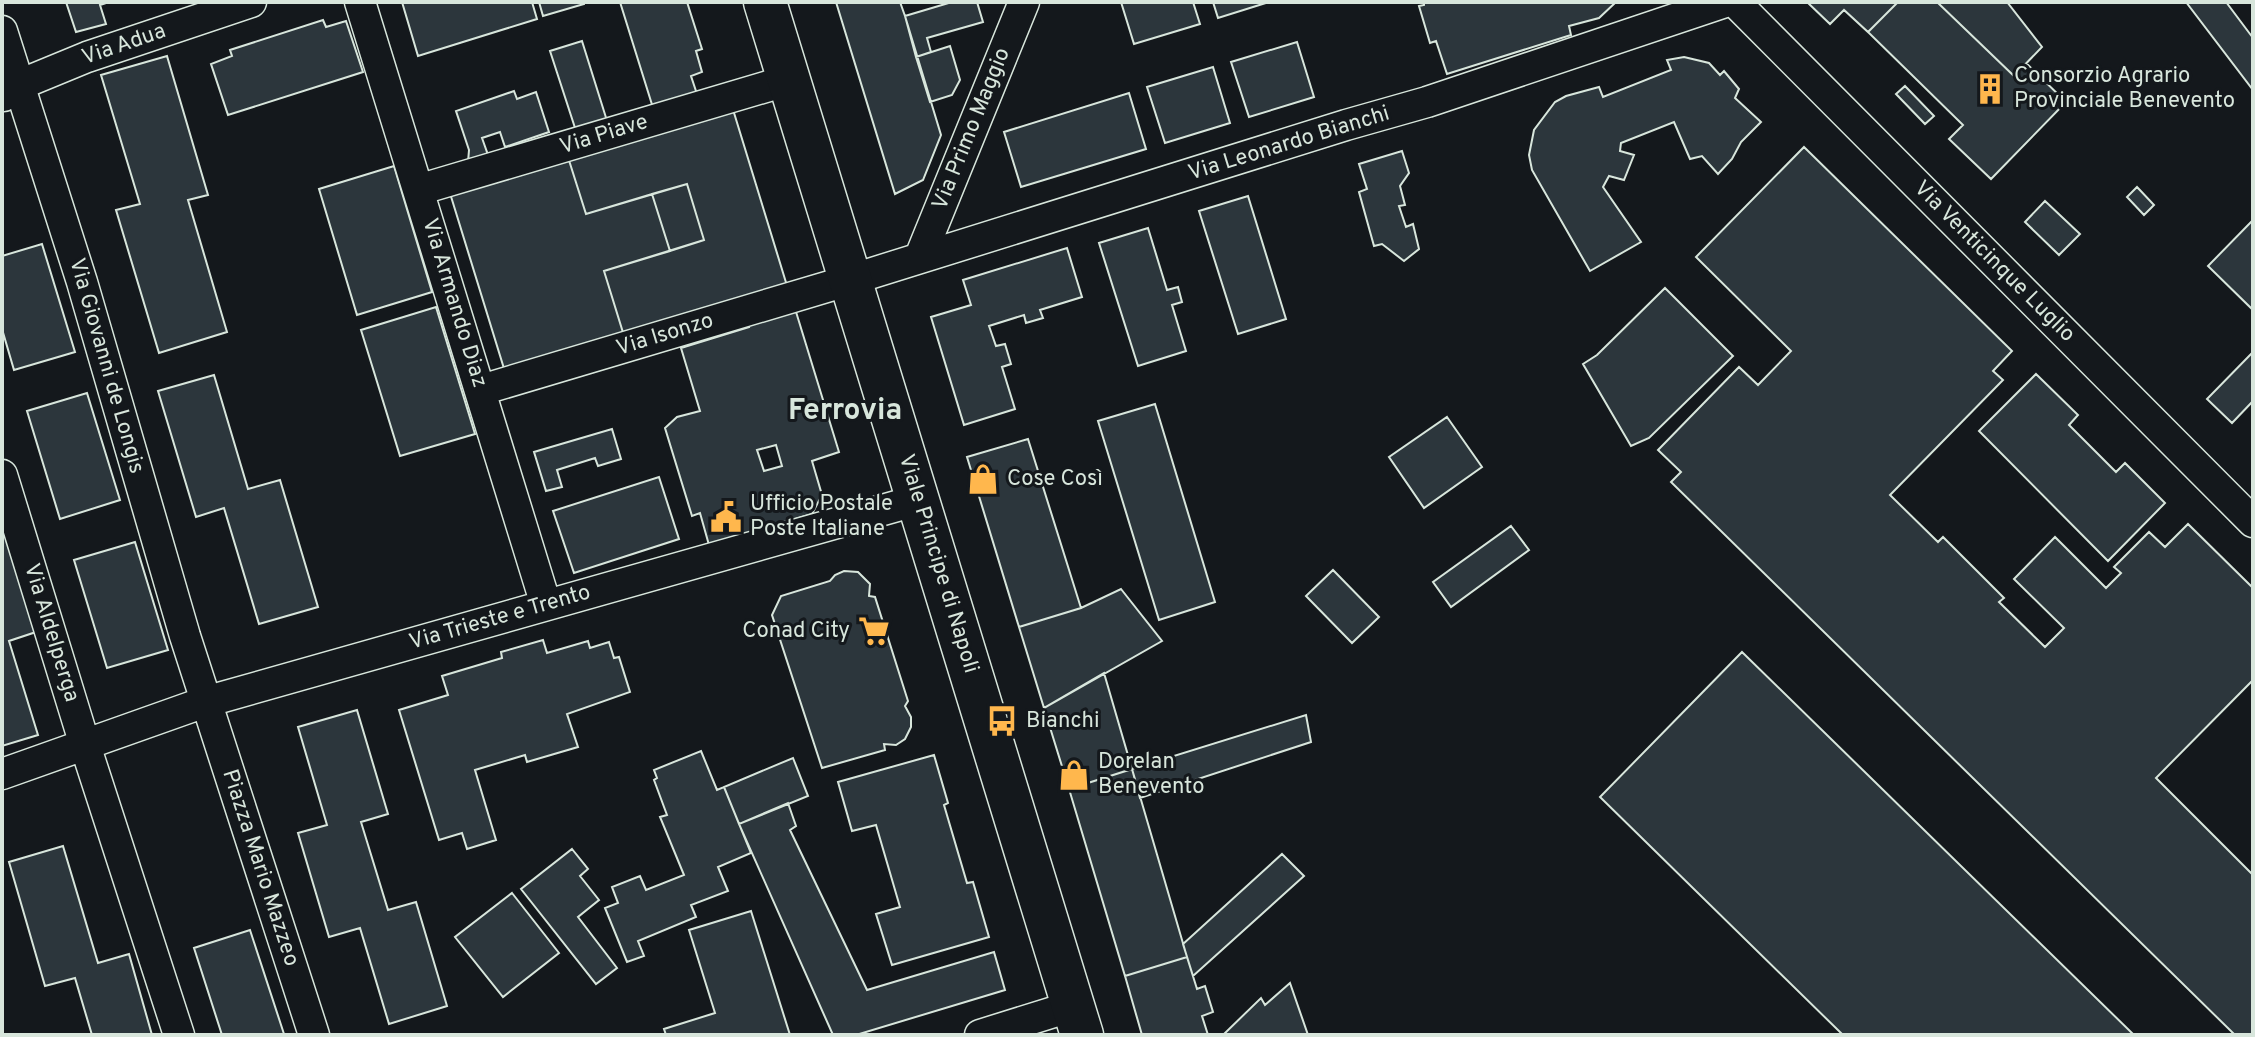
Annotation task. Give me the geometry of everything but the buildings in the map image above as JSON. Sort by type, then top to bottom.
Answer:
[{"type":"street","name":"Via Adua","points":[[10,91],[87,57],[251,2]]},
{"type":"street","name":"Via Armando Diaz","points":[[360,2],[546,605]]},
{"type":"street","name":"Viale Principe di Napoli","points":[[765,2],[1078,1020]]},
{"type":"street","name":"Via Primo Maggio","points":[[920,257],[1024,2]]},
{"type":"street","name":"Via Leonardo Bianchi","points":[[850,280],[1427,102],[1725,2]]},
{"type":"street","name":"Via Venticinque Luglio","points":[[1735,2],[2253,522]]},
{"type":"street","name":"Via Giovanni de Longis","points":[[2,31],[10,91],[82,282],[205,702]]},
{"type":"street","name":"Via Piave","points":[[418,190],[789,80]]},
{"type":"street","name":"Via Isonzo","points":[[481,390],[850,280]]},
{"type":"street","name":"Via Aldelperga","points":[[2,475],[85,745]]},
{"type":"street","name":"Via Trieste e Trento","points":[[2,774],[205,702],[918,500]]},
{"type":"street","name":"Piazza Mario Mazzeo","points":[[205,702],[314,1035]]},
{"type":"street","points":[[85,745],[179,1035]]},
{"type":"street","points":[[980,1035],[1078,1020]]},
{"type":"place","name":"Consorzio Agrario Provinciale Benevento","points":[[1990,89]]},
{"type":"place","name":"Cose Così","points":[[983,479]]},
{"type":"place","name":"Ufficio Postale Poste Italiane","points":[[726,517]]},
{"type":"place","name":"Conad City","points":[[874,631]]},
{"type":"place","name":"Bianchi","points":[[1002,721]]},
{"type":"place","name":"Dorelan Benevento","points":[[1074,775]]},
{"type":"district","name":"Ferrovia","points":[[845,411]]}]
